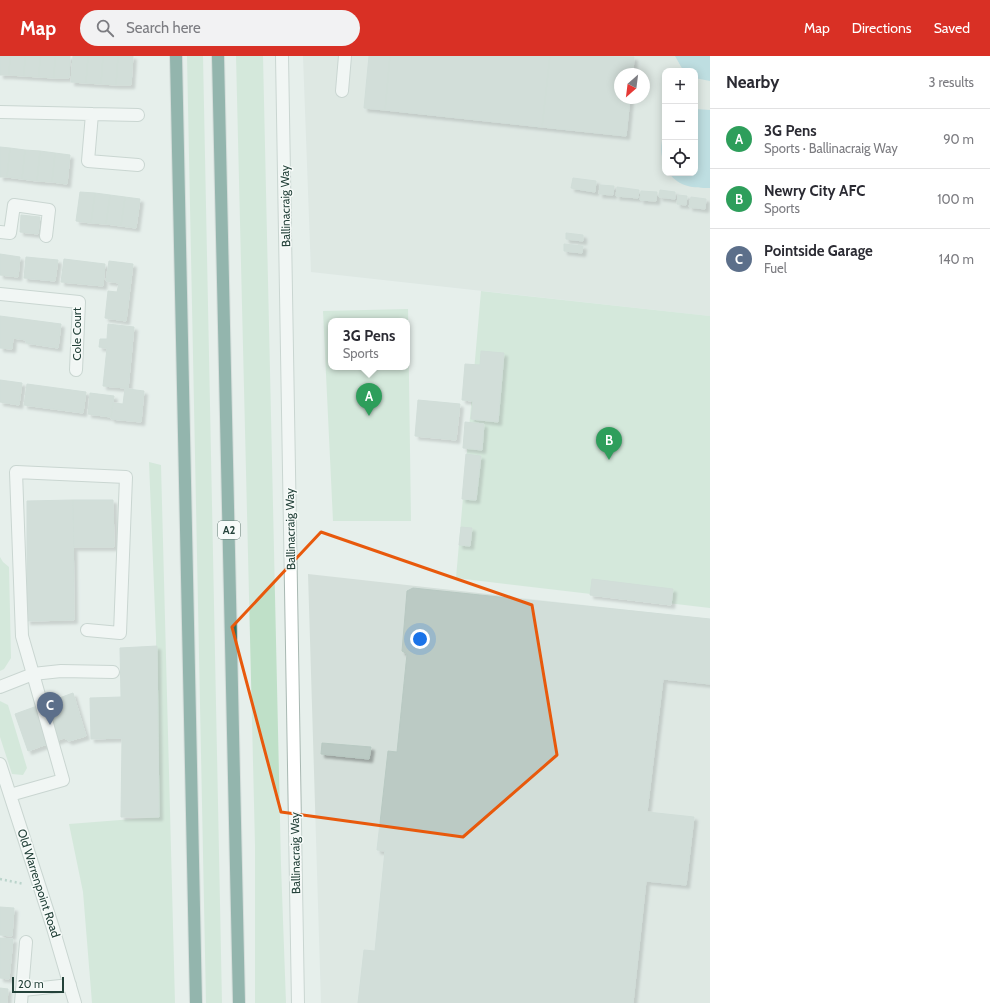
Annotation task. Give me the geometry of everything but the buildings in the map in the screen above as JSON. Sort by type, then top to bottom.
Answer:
[{"type":"highway","points":[[176,56],[196,1003]]},
{"type":"highway","name":"A2","points":[[218,56],[239,1003]]},
{"type":"street","name":"Ballinacraig Way","points":[[282,56],[298,1003]]},
{"type":"street","points":[[342,91],[345,56]]},
{"type":"street","points":[[0,112],[138,115]]},
{"type":"street","points":[[92,114],[88,161],[138,165]]},
{"type":"street","points":[[0,232],[10,233],[14,205],[49,210],[46,236]]},
{"type":"street","name":"Cole Court","points":[[0,294],[79,302],[76,370]]},
{"type":"street","points":[[10,795],[63,780],[22,636],[16,472],[126,477],[120,633],[87,630]]},
{"type":"street","points":[[0,687],[32,674],[61,671],[113,672]]},
{"type":"street","name":"Old Warrenpoint Road","points":[[0,764],[40,887],[75,1003]]},
{"type":"street","points":[[21,1003],[26,942]]},
{"type":"street","points":[[23,990],[70,986]]},
{"type":"path","points":[[0,879],[40,887]]},
{"type":"highlighted area","points":[[321,532],[532,605],[557,755],[463,837],[281,812],[232,627]]},
{"type":"shaded area","points":[[303,56],[710,56],[710,316],[311,272]]},
{"type":"shaded area","points":[[308,574],[710,619],[710,1003],[321,1003]]},
{"type":"green space","points":[[187,56],[203,56],[222,1003],[206,1003]]},
{"type":"green space","points":[[236,56],[263,56],[281,865],[286,1003],[255,1003],[255,845]]},
{"type":"green space","points":[[481,291],[710,316],[710,608],[456,578]]},
{"type":"green space","points":[[408,309],[408,318],[328,318],[328,370],[409,370],[411,521],[333,521],[323,311]]},
{"type":"green space","points":[[149,462],[161,465],[175,1003],[92,1003],[83,892],[69,824],[159,817],[156,637]]},
{"type":"green space","points":[[0,557],[9,567],[11,658],[4,669],[0,671]]},
{"type":"green space","points":[[0,701],[8,705],[27,768],[23,775],[12,774],[0,737]]},
{"type":"water","points":[[675,56],[710,56],[710,81],[698,79],[698,68],[682,68]]},
{"type":"water","points":[[698,109],[710,110],[710,188],[687,186],[671,176],[698,176]]},
{"type":"place","name":"3G Pens","points":[[369,416]]},
{"type":"place","name":"Newry City AFC","points":[[609,460]]},
{"type":"place","name":"Pointside Garage","points":[[50,725]]}]
